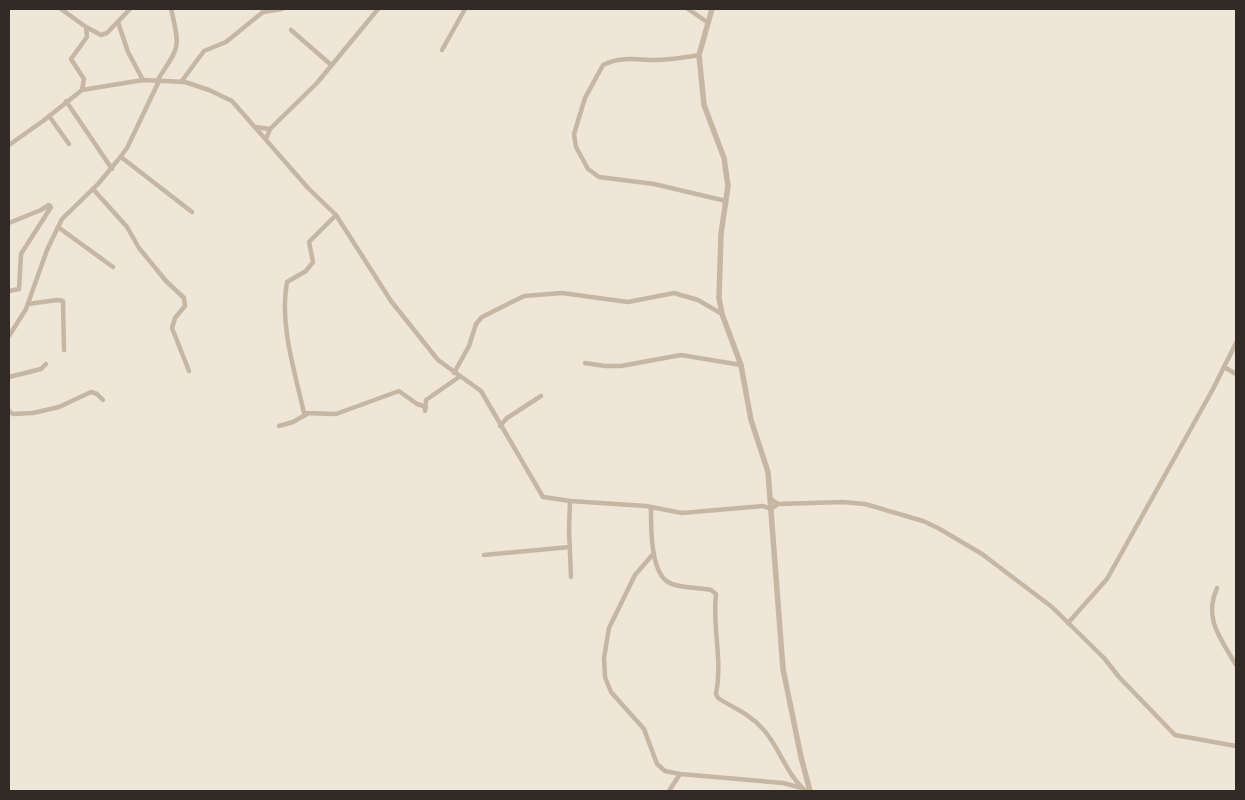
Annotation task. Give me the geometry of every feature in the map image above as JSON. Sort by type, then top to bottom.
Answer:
[{"type":"street","points":[[61,9],[101,35],[118,22],[130,9]]},
{"type":"street","points":[[9,336],[28,304],[47,250],[58,227],[65,216],[112,169],[121,157],[158,81],[176,51],[178,34],[171,9]]},
{"type":"street","points":[[181,82],[204,51],[226,42],[263,12],[282,9]]},
{"type":"street","points":[[266,138],[270,129],[317,83],[330,64],[342,54],[378,9]]},
{"type":"street","points":[[442,50],[465,9]]},
{"type":"street","points":[[688,9],[707,22]]},
{"type":"street","points":[[712,9],[699,55],[704,105],[726,165],[728,186],[721,234],[718,286],[722,314],[741,365],[751,420],[768,472],[784,669],[806,782],[810,791]]},
{"type":"street","points":[[118,22],[128,52],[143,80]]},
{"type":"street","points":[[82,90],[84,79],[71,60],[87,37],[86,27]]},
{"type":"street","points":[[291,30],[330,64]]},
{"type":"street","points":[[699,55],[677,58],[616,60],[603,65],[580,110],[575,140],[588,169],[599,177],[654,184],[726,201]]},
{"type":"street","points":[[9,145],[66,100],[82,90],[143,80],[181,82],[198,86],[226,98],[266,138],[308,188],[336,215],[391,301],[438,360],[480,392],[540,494],[546,498],[570,501],[602,501],[682,513],[763,506],[771,509]]},
{"type":"street","points":[[66,100],[112,169]]},
{"type":"street","points":[[48,116],[69,144]]},
{"type":"street","points":[[255,127],[270,129]]},
{"type":"street","points":[[121,157],[192,212]]},
{"type":"street","points":[[93,189],[127,227],[139,248],[166,281],[184,298],[185,306],[175,318],[172,328],[189,371]]},
{"type":"street","points":[[9,223],[49,205],[52,207],[21,254],[18,289],[9,291]]},
{"type":"street","points":[[307,414],[304,412],[295,375],[285,295],[287,282],[306,272],[313,262],[309,242],[336,215]]},
{"type":"street","points":[[58,227],[113,267]]},
{"type":"street","points":[[454,373],[469,346],[476,324],[482,318],[524,296],[562,293],[628,302],[674,293],[698,300],[722,314]]},
{"type":"street","points":[[28,304],[57,300],[64,301],[64,350]]},
{"type":"street","points":[[1068,623],[1107,580],[1236,343]]},
{"type":"street","points":[[585,363],[622,366],[681,355],[741,365]]},
{"type":"street","points":[[9,376],[41,369],[46,364]]},
{"type":"street","points":[[1224,367],[1236,374]]},
{"type":"street","points":[[279,426],[293,422],[307,414],[336,414],[399,391],[426,409],[426,400],[459,377]]},
{"type":"street","points":[[9,411],[13,414],[33,413],[59,407],[91,392],[97,394],[103,400]]},
{"type":"street","points":[[500,426],[507,418],[542,396]]},
{"type":"street","points":[[771,499],[778,504]]},
{"type":"street","points":[[570,501],[571,577]]},
{"type":"street","points":[[771,509],[778,504],[843,502],[890,510],[923,521],[982,554],[1028,588],[1104,658],[1158,719],[1175,734],[1236,746]]},
{"type":"street","points":[[651,507],[656,568],[662,577],[669,583],[711,590],[716,594],[714,628],[719,648],[716,694],[718,698],[746,714],[764,729],[804,790]]},
{"type":"street","points":[[484,554],[570,547]]},
{"type":"street","points":[[654,552],[635,575],[609,628],[604,658],[605,677],[611,692],[644,729],[657,764],[665,771],[783,783],[804,790]]},
{"type":"street","points":[[1217,588],[1211,601],[1212,620],[1236,665]]},
{"type":"street","points":[[669,791],[680,774]]}]
